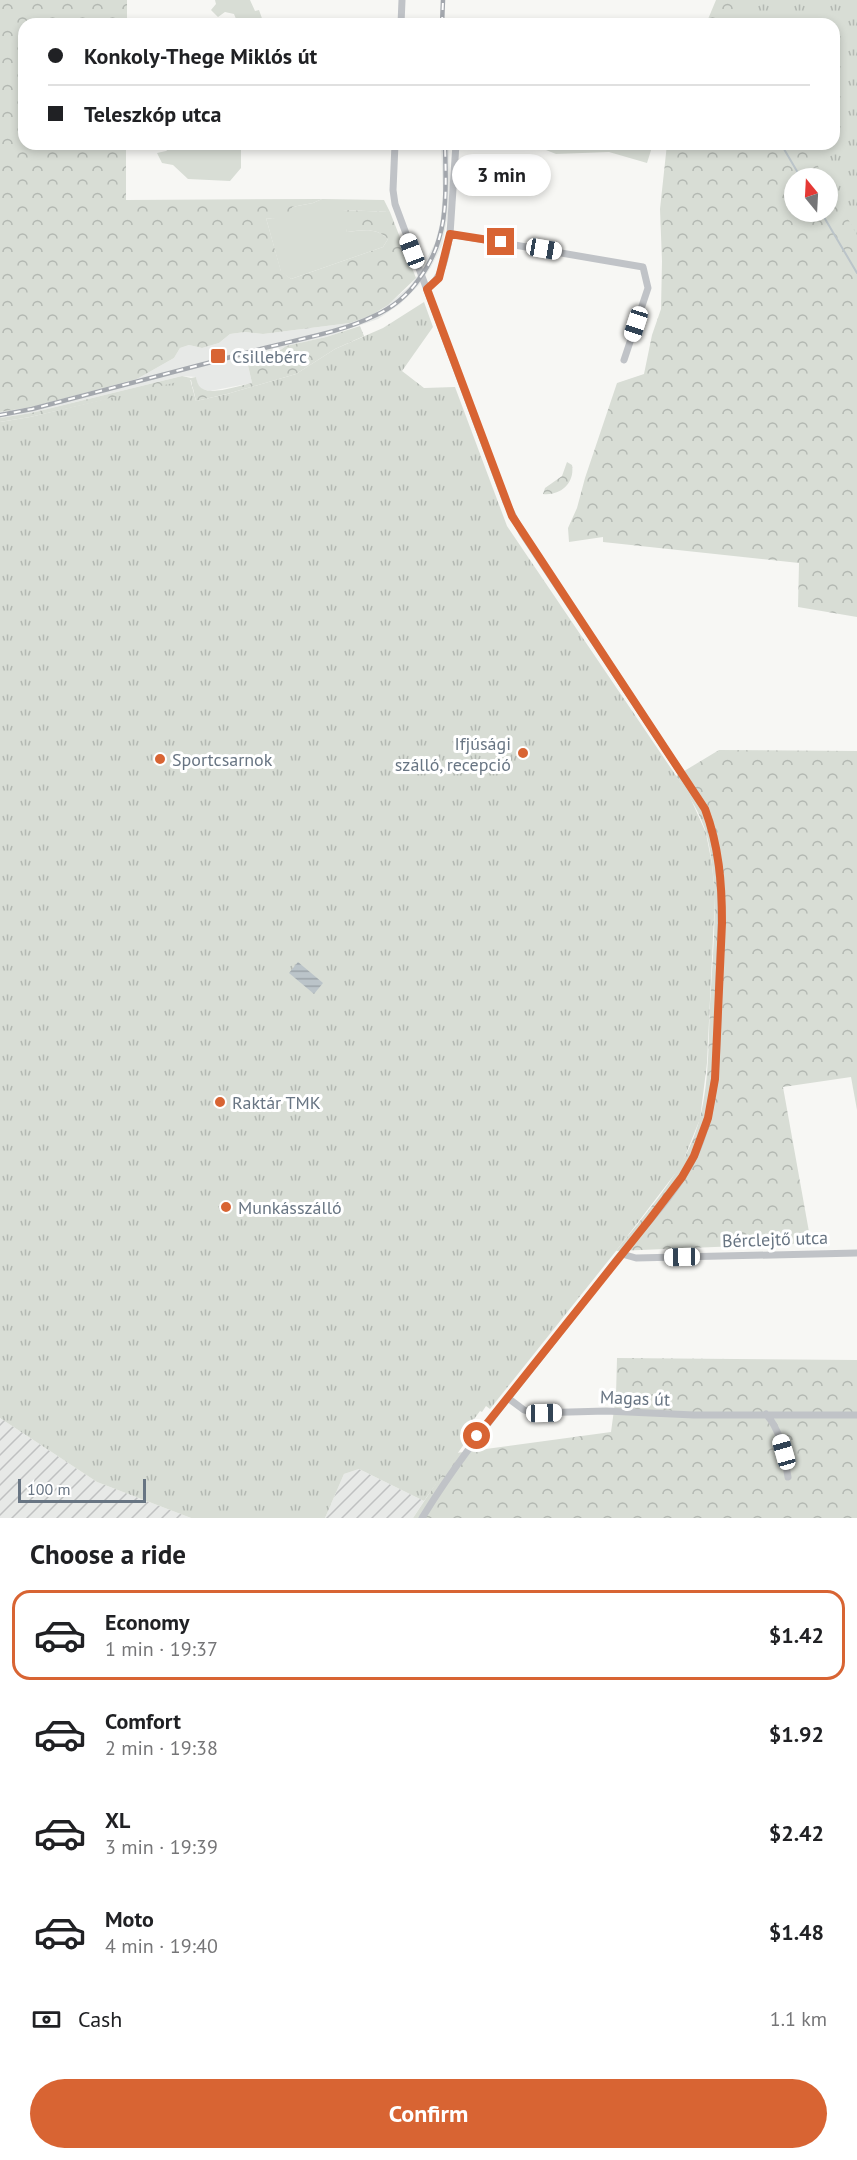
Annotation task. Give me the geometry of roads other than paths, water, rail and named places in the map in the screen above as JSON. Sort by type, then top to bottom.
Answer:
[{"type":"street","points":[[401,18],[402,0]]},
{"type":"street","points":[[395,150],[394,201],[512,516],[705,809],[717,852],[722,923],[715,1079],[708,1118],[694,1156],[682,1177],[469,1447],[422,1518]]},
{"type":"street","points":[[427,289],[439,278],[450,234],[456,150]]},
{"type":"street","points":[[450,234],[643,267],[648,288],[624,360]]},
{"type":"street","name":"Bérclejtő utca","points":[[622,1254],[636,1258],[857,1253]]},
{"type":"street","name":"Magas út","points":[[508,1398],[525,1410],[534,1413],[606,1411],[857,1415]]},
{"type":"street","points":[[766,1414],[776,1429],[784,1452],[788,1477]]},
{"type":"street","points":[[776,1429],[787,1414]]},
{"type":"waterway","points":[[785,150],[795,168]]},
{"type":"waterway","points":[[827,222],[857,273]]},
{"type":"railway","points":[[442,18],[443,0]]},
{"type":"railway","points":[[0,415],[32,409],[333,331],[361,322],[387,309],[405,296],[415,285],[436,247],[444,214],[445,150]]},
{"type":"place","name":"Csillebérc","points":[[218,356]]},
{"type":"place","name":"Ifjúsági szálló, recepció","points":[[523,753]]},
{"type":"place","name":"Sportcsarnok","points":[[160,759]]},
{"type":"place","name":"Raktár TMK","points":[[220,1102]]},
{"type":"place","name":"Munkásszálló","points":[[226,1207]]}]
